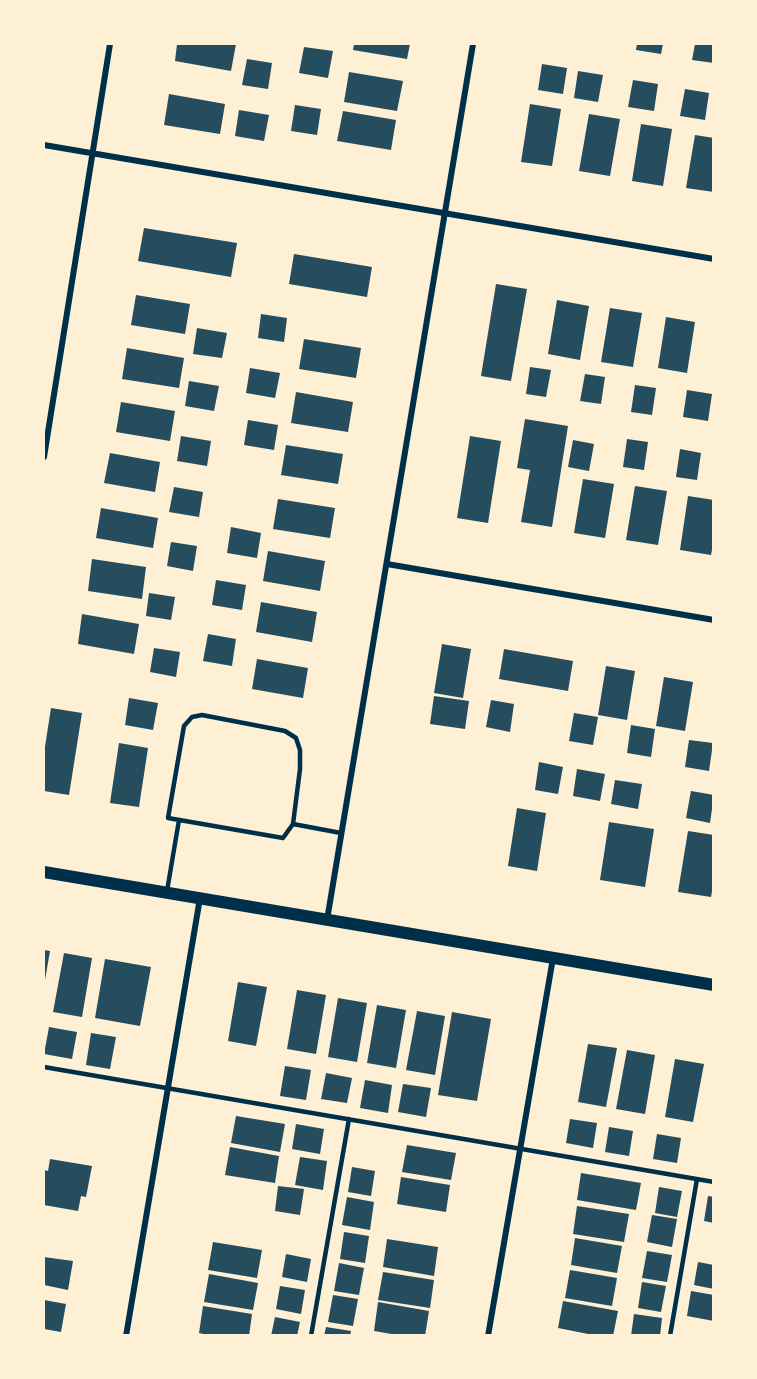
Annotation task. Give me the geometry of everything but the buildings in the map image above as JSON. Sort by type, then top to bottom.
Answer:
[{"type":"main road","points":[[44,872],[714,985]]},
{"type":"street","points":[[44,457],[110,44]]},
{"type":"street","points":[[327,920],[473,44]]},
{"type":"street","points":[[44,145],[714,259]]},
{"type":"street","points":[[387,564],[714,620]]},
{"type":"street","points":[[126,1335],[200,898]]},
{"type":"street","points":[[489,1335],[553,958]]},
{"type":"lane","points":[[202,715],[285,731],[296,738],[300,750],[300,769],[293,824],[283,838],[179,820],[168,818],[184,726],[192,717],[202,715]]},
{"type":"lane","points":[[166,892],[179,820]]},
{"type":"lane","points":[[293,824],[341,833]]},
{"type":"lane","points":[[44,1067],[714,1182]]},
{"type":"lane","points":[[311,1335],[349,1119]]},
{"type":"lane","points":[[670,1335],[698,1179]]}]
